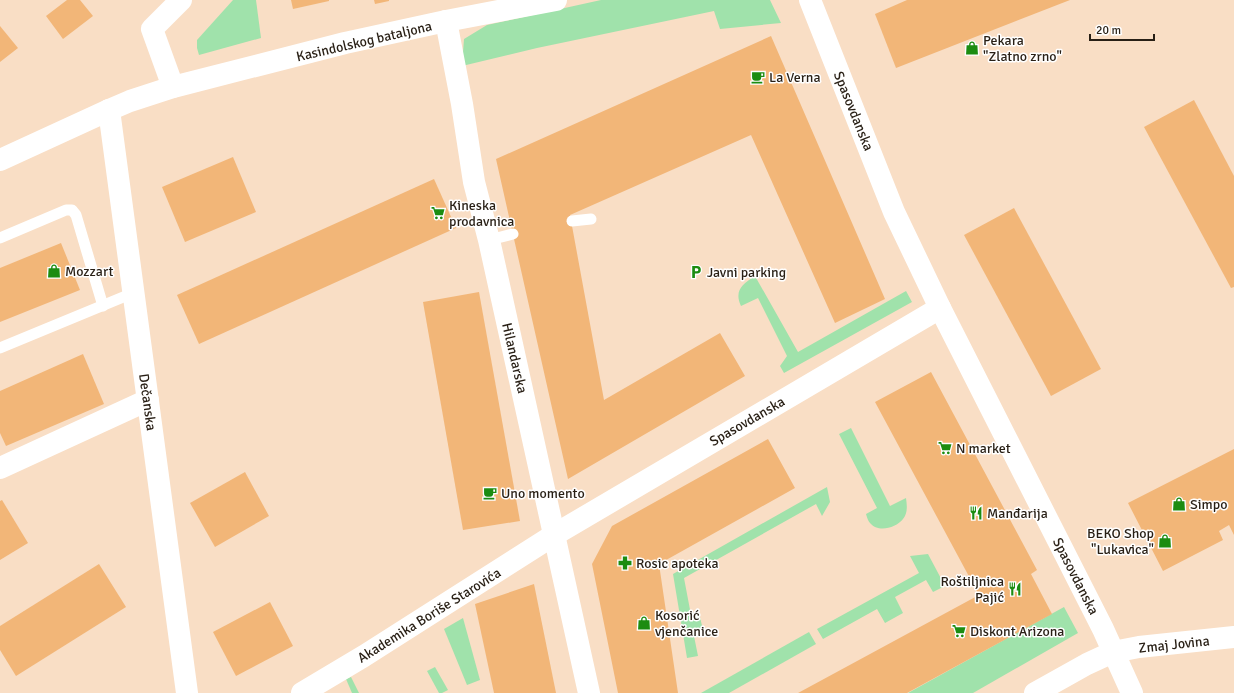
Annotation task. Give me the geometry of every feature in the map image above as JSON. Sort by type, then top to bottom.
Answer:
[{"type":"street","points":[[173,87],[152,29],[181,0]]},
{"type":"street","name":"Kasindolskog bataljona","points":[[0,160],[130,101],[173,87],[345,44],[556,0]]},
{"type":"street","name":"Spasovdanska","points":[[810,0],[894,212],[940,308],[1113,652],[1132,693]]},
{"type":"street","name":"Hilandarska","points":[[446,22],[462,104],[474,182],[489,240],[589,693]]},
{"type":"street","name":"Dečanska","points":[[109,110],[187,693]]},
{"type":"street","name":"Spasovdanska","points":[[554,535],[940,308]]},
{"type":"street","points":[[0,468],[148,400]]},
{"type":"street","name":"Akademika Boriše Starovića","points":[[302,693],[364,656],[554,535]]},
{"type":"street","name":"Zmaj Jovina","points":[[1113,652],[1139,647],[1234,637]]},
{"type":"street","points":[[1035,693],[1113,652]]},
{"type":"lane","points":[[0,238],[66,210],[72,210],[76,215],[103,306]]},
{"type":"lane","points":[[572,221],[591,219]]},
{"type":"lane","points":[[489,240],[513,234]]},
{"type":"lane","points":[[0,348],[133,293]]},
{"type":"green space","points":[[233,0],[256,0],[261,38],[199,55],[197,40]]},
{"type":"green space","points":[[601,0],[770,0],[781,23],[720,29],[714,11],[537,48],[462,66],[464,39],[487,25]]},
{"type":"green space","points":[[755,276],[798,352],[906,291],[912,302],[784,373],[780,366],[787,356],[758,298],[741,306],[739,301],[738,296],[740,288]]},
{"type":"green space","points":[[851,428],[890,506],[906,498],[907,509],[905,517],[892,527],[882,529],[878,528],[873,526],[868,519],[866,514],[877,508],[839,434]]},
{"type":"green space","points":[[827,487],[830,502],[822,516],[816,504],[684,578],[691,615],[699,613],[703,630],[694,636],[698,656],[687,658],[673,574]]},
{"type":"green space","points":[[928,554],[945,586],[933,592],[926,580],[895,597],[903,613],[885,623],[877,609],[823,639],[817,629],[919,573],[910,556]]},
{"type":"green space","points":[[1064,607],[1078,633],[973,693],[908,693]]},
{"type":"green space","points":[[463,618],[480,680],[467,685],[444,629]]},
{"type":"green space","points":[[809,632],[816,644],[729,693],[701,693]]},
{"type":"green space","points":[[435,667],[448,690],[442,693],[439,693],[427,671]]},
{"type":"green space","points":[[351,677],[359,693],[352,693],[346,679]]},
{"type":"building","points":[[67,0],[80,0],[93,16],[63,39],[46,16]]},
{"type":"building","points":[[291,0],[329,0],[329,1],[293,9]]},
{"type":"building","points":[[374,0],[389,0],[389,1],[375,4]]},
{"type":"building","points":[[907,0],[1070,0],[896,68],[875,14]]},
{"type":"building","points":[[0,26],[18,48],[0,62]]},
{"type":"building","points":[[771,36],[885,299],[835,323],[751,135],[570,215],[604,400],[720,333],[745,376],[568,479],[496,159]]},
{"type":"building","points":[[1194,100],[1234,176],[1234,287],[1231,288],[1144,127]]},
{"type":"building","points":[[233,157],[256,212],[185,242],[162,187]]},
{"type":"building","points":[[434,179],[456,228],[199,344],[177,295]]},
{"type":"building","points":[[1014,208],[1101,369],[1051,396],[964,235]]},
{"type":"building","points":[[61,243],[80,290],[0,322],[0,268]]},
{"type":"building","points":[[479,292],[520,521],[463,530],[423,302]]},
{"type":"building","points":[[83,354],[104,404],[6,446],[0,433],[0,391]]},
{"type":"building","points":[[931,372],[1037,570],[1031,574],[1052,614],[907,693],[798,693],[979,595],[875,402]]},
{"type":"building","points":[[768,439],[795,488],[659,564],[678,693],[618,693],[592,564],[612,526]]},
{"type":"building","points":[[1234,449],[1234,535],[1229,525],[1219,531],[1223,540],[1163,571],[1128,503]]},
{"type":"building","points":[[245,472],[269,516],[215,547],[190,503]]},
{"type":"building","points":[[2,500],[28,543],[0,560],[0,501]]},
{"type":"building","points":[[99,564],[126,607],[16,676],[0,650],[0,626]]},
{"type":"building","points":[[534,584],[556,693],[494,693],[475,604]]},
{"type":"building","points":[[270,602],[293,646],[236,676],[213,632]]},
{"type":"place","name":"Pekara \"Zlatno zrno\"","points":[[972,48]]},
{"type":"place","name":"La Verna","points":[[758,77]]},
{"type":"place","name":"Kineska prodavnica","points":[[438,213]]},
{"type":"place","name":"Mozzart","points":[[54,271]]},
{"type":"place","name":"Javni parking","points":[[696,272]]},
{"type":"place","name":"N market","points":[[945,448]]},
{"type":"place","name":"Uno momento","points":[[490,493]]},
{"type":"place","name":"Simpo","points":[[1179,504]]},
{"type":"place","name":"Manđarija","points":[[976,513]]},
{"type":"place","name":"BEKO Shop \"Lukavica\"","points":[[1165,541]]},
{"type":"place","name":"Rosic apoteka","points":[[625,563]]},
{"type":"place","name":"Roštiljnica Pajić","points":[[1015,589]]},
{"type":"place","name":"Kosorić vjenčanice","points":[[644,623]]},
{"type":"place","name":"Diskont Arizona","points":[[959,631]]}]
